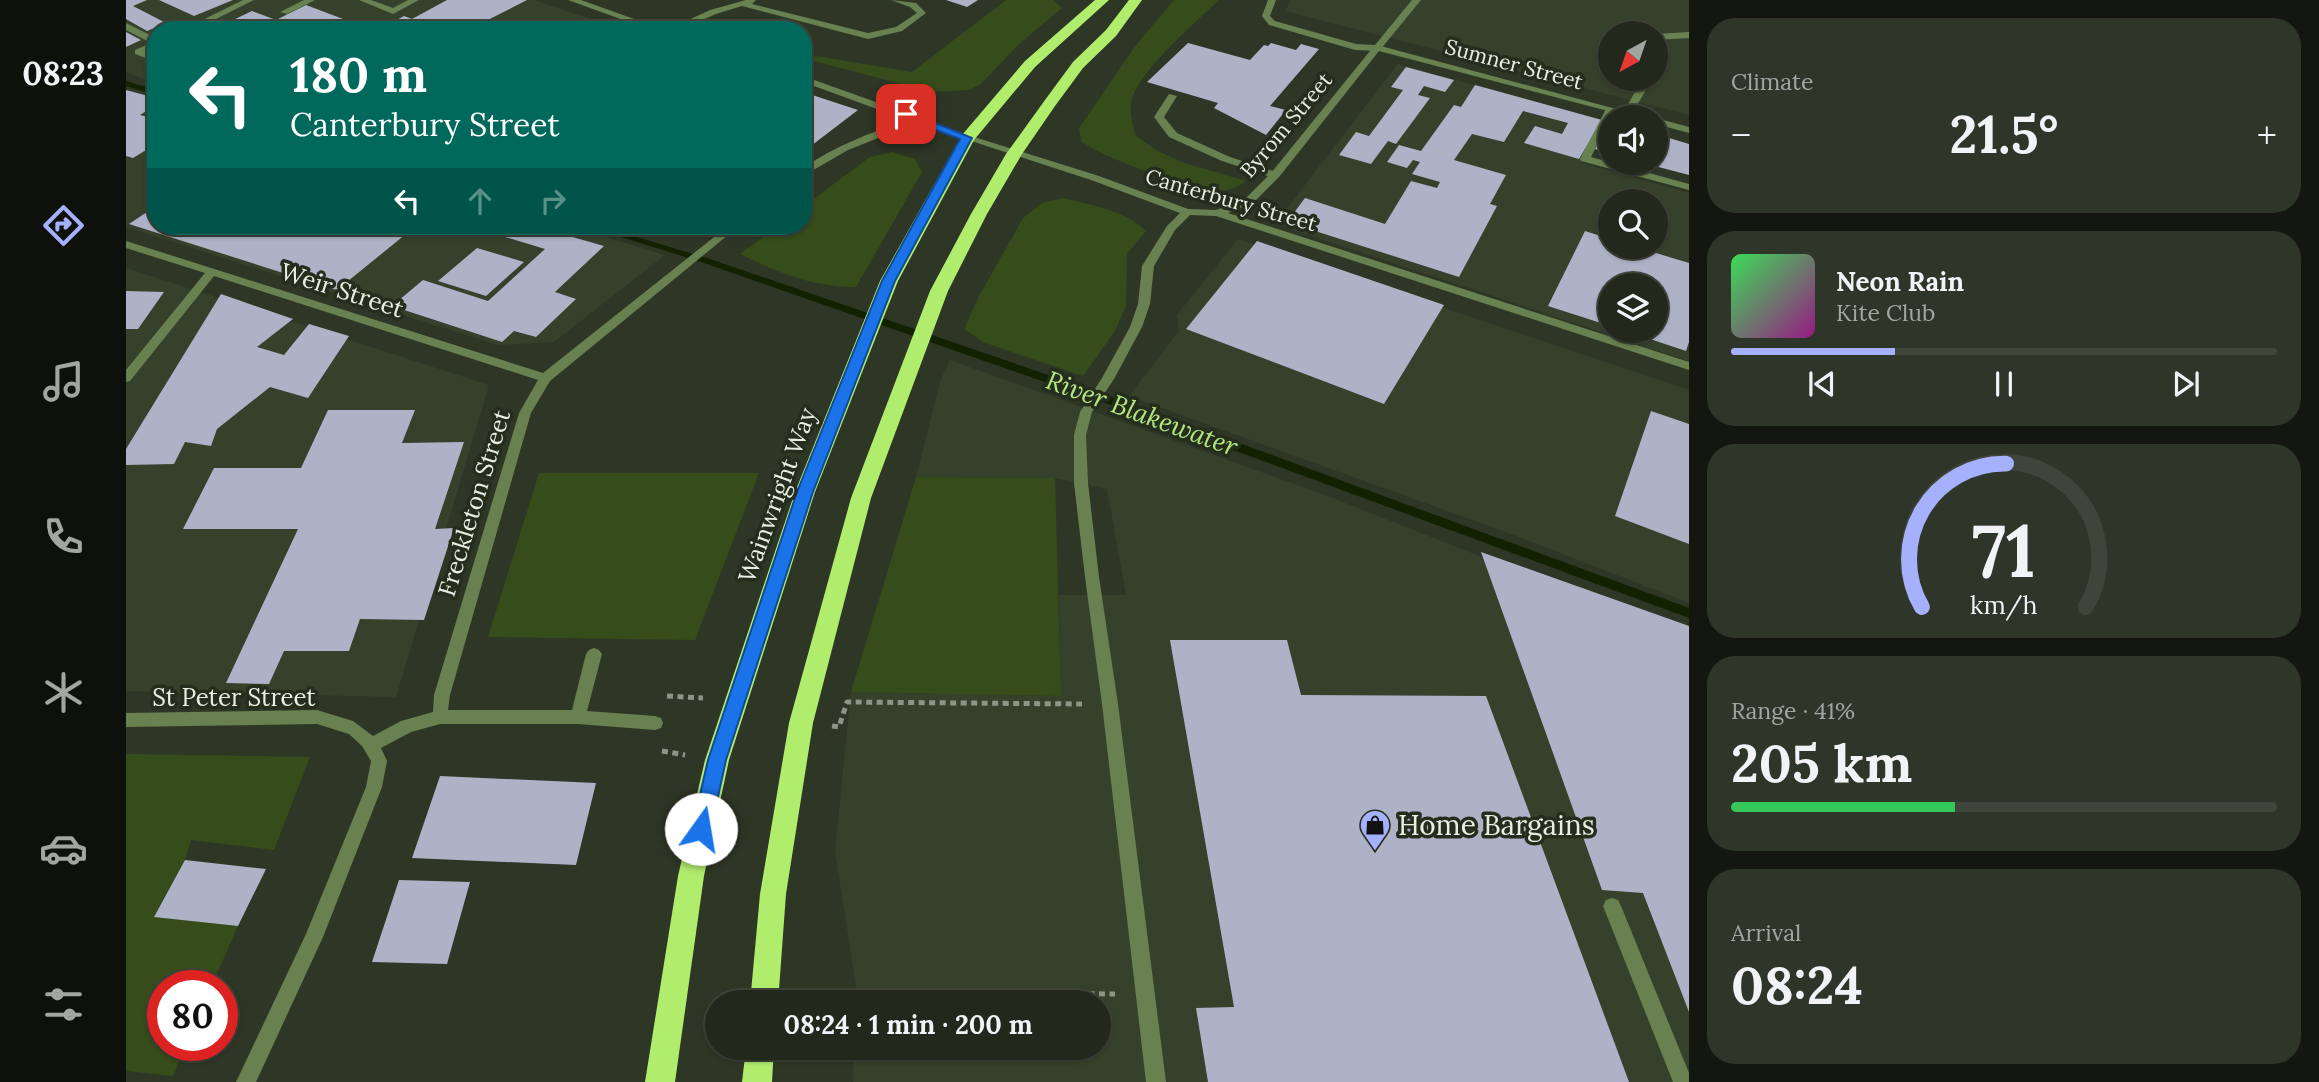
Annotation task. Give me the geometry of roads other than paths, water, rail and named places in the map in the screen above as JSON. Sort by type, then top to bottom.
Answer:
[{"type":"highway","name":"Wainwright Way","points":[[660,1082],[691,876],[717,760],[805,492],[889,281],[967,138],[1030,64],[1102,0]]},
{"type":"highway","points":[[765,990],[774,894],[801,723],[861,498],[911,372],[939,291],[1014,154],[1078,65],[1111,33],[1136,0]]},
{"type":"highway","points":[[757,1082],[759,1060]]},
{"type":"street","points":[[205,21],[250,0]]},
{"type":"street","points":[[284,12],[311,0]]},
{"type":"street","points":[[363,0],[393,11],[415,0]]},
{"type":"street","points":[[572,0],[634,21]]},
{"type":"street","points":[[692,21],[756,0]]},
{"type":"street","points":[[812,22],[868,36],[899,29],[922,13],[913,5],[895,0]]},
{"type":"street","name":"Sumner Street","points":[[1272,0],[1266,16],[1272,23],[1355,47],[1377,48],[1598,106]]},
{"type":"street","name":"Byrom Street","points":[[1217,213],[1248,202],[1275,175],[1417,0]]},
{"type":"street","points":[[743,4],[809,21]]},
{"type":"street","points":[[126,26],[147,38]]},
{"type":"street","points":[[1668,34],[1689,35]]},
{"type":"street","points":[[147,48],[138,52],[147,56]]},
{"type":"street","name":"Canterbury Street","points":[[812,82],[1187,212],[1217,213],[1688,363]]},
{"type":"street","points":[[1172,96],[1159,117],[1173,135],[1226,159],[1275,175]]},
{"type":"street","points":[[812,166],[827,155],[855,141],[918,119]]},
{"type":"street","points":[[1668,124],[1689,130]]},
{"type":"street","points":[[1598,133],[1585,159],[1598,162]]},
{"type":"street","points":[[1644,175],[1689,187]]},
{"type":"street","points":[[1156,1082],[1111,704],[1092,577],[1081,483],[1080,435],[1086,412],[1108,379],[1136,327],[1144,304],[1148,266],[1171,228],[1187,212]]},
{"type":"street","name":"Freckleton Street","points":[[440,718],[442,695],[525,413],[545,377],[722,235]]},
{"type":"street","name":"Weir Street","points":[[126,244],[545,377]]},
{"type":"street","points":[[126,378],[212,271]]},
{"type":"street","points":[[578,717],[594,654]]},
{"type":"street","name":"St Peter Street","points":[[126,720],[317,717],[346,723],[362,733],[372,746]]},
{"type":"street","points":[[246,1082],[314,937],[374,787],[379,761],[372,746],[407,726],[440,718],[578,717],[647,722]]},
{"type":"street","points":[[1612,906],[1683,1082]]},
{"type":"waterway","name":"River Blakewater","points":[[126,83],[147,90]]},
{"type":"waterway","name":"River Blakewater","points":[[621,235],[704,260],[1126,406],[1689,613]]},
{"type":"place","name":"Home Bargains","points":[[1375,852]]}]
